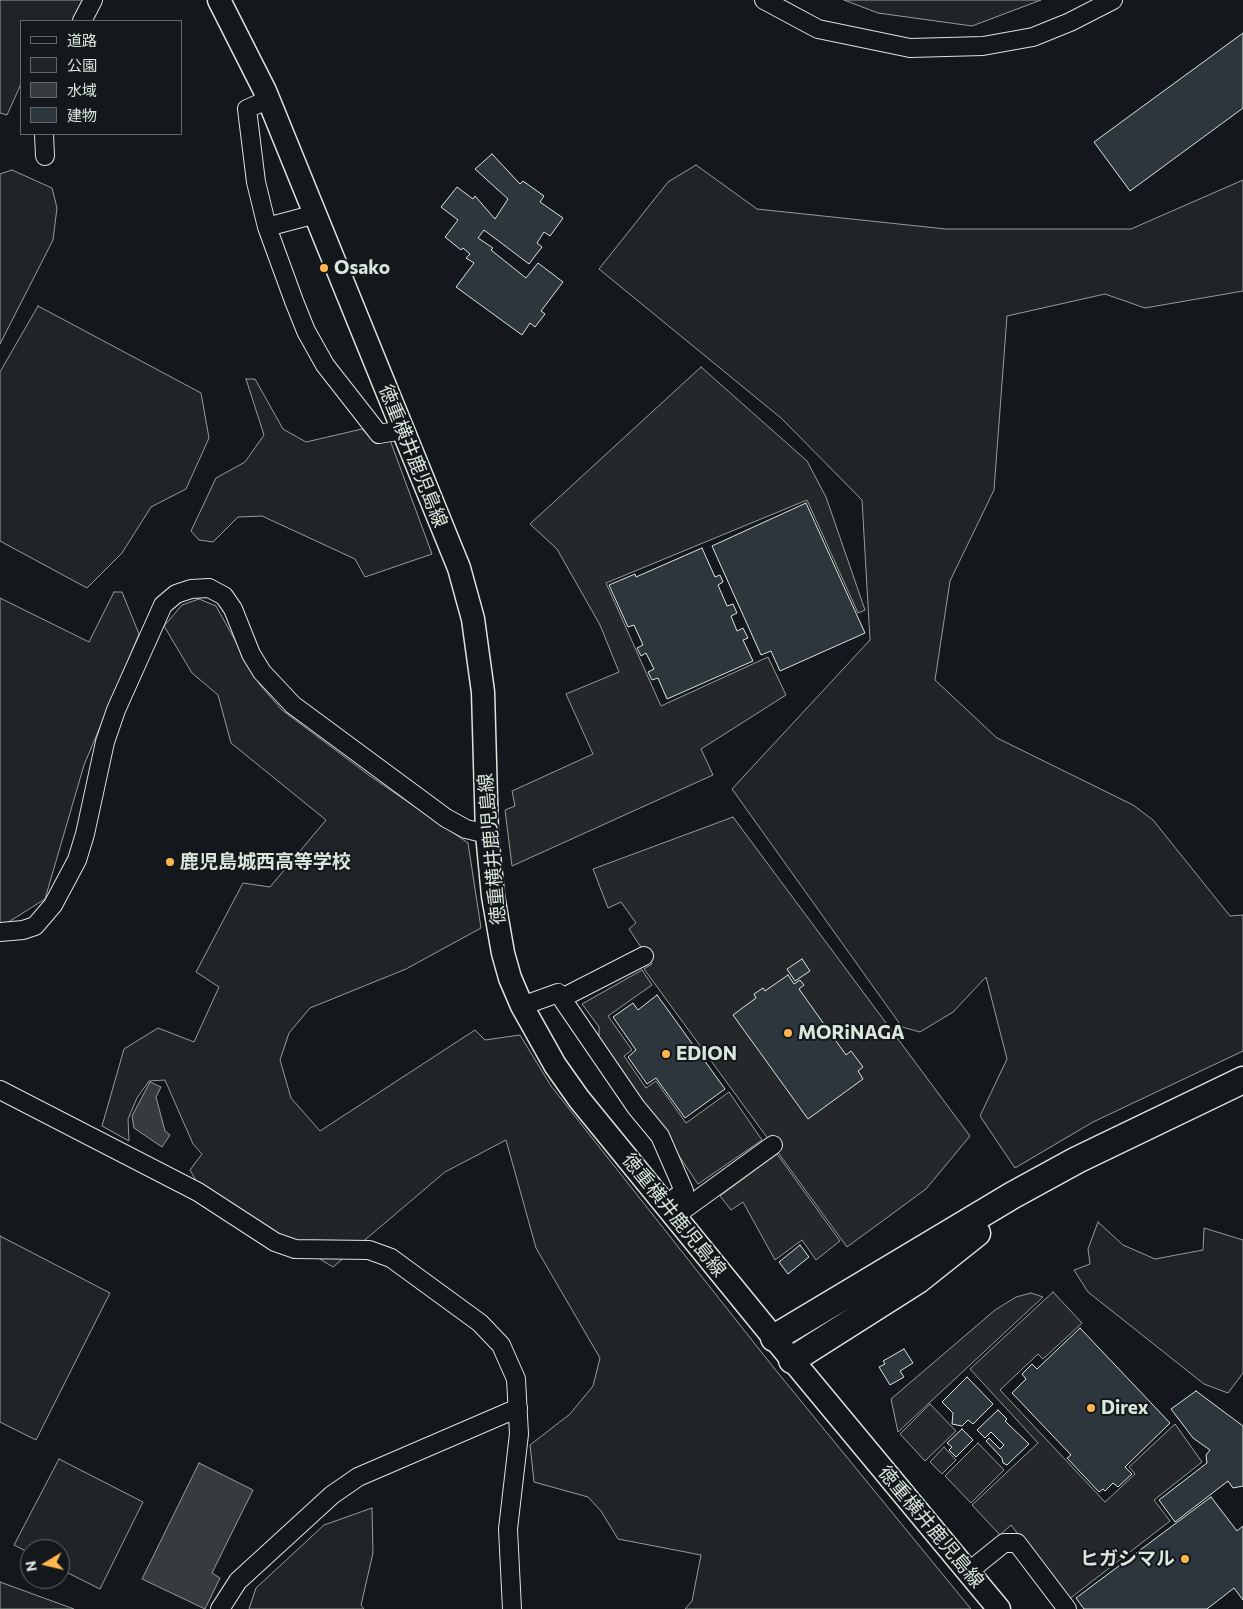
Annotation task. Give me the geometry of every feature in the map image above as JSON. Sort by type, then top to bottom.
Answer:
[{"type":"highway","points":[[774,1338],[1013,1195],[1037,1184],[1078,1160],[1243,1080]]},
{"type":"highway","points":[[792,1360],[918,1280],[1037,1184]]},
{"type":"main road","name":"徳重横井鹿児島線","points":[[219,0],[269,99],[459,568],[473,619],[483,692],[487,834],[493,896],[503,953],[510,978],[522,1006],[556,1064],[580,1099],[792,1360],[999,1609]]},
{"type":"street","points":[[83,20],[93,0]]},
{"type":"street","points":[[764,0],[818,29],[910,48],[983,46],[1033,37],[1070,22],[1113,0]]},
{"type":"street","points":[[269,99],[247,109],[256,182],[267,227],[303,324],[325,365],[379,434],[403,430]]},
{"type":"street","points":[[44,135],[45,156]]},
{"type":"street","points":[[267,227],[316,214]]},
{"type":"street","points":[[0,932],[23,930],[34,926],[45,917],[78,860],[86,834],[105,742],[116,710],[163,606],[176,594],[191,588],[209,588],[224,596],[233,609],[251,654],[262,672],[293,705],[446,818],[466,829],[487,834]]},
{"type":"street","points":[[562,998],[644,956]]},
{"type":"street","points":[[522,1006],[558,993],[562,998],[636,1106],[660,1136],[684,1191],[671,1211]]},
{"type":"street","points":[[0,1090],[198,1192],[275,1242],[295,1249],[370,1250],[391,1258],[480,1323],[501,1345],[516,1379],[519,1434],[508,1529],[512,1609]]},
{"type":"street","points":[[671,1211],[773,1145]]},
{"type":"street","points":[[220,1609],[238,1581],[332,1495],[358,1477],[518,1408]]},
{"type":"street","points":[[968,1572],[1004,1543],[1016,1543],[1067,1609]]},
{"type":"green space","points":[[0,0],[83,0],[74,20],[20,20],[20,86],[7,115],[0,113]]},
{"type":"green space","points":[[844,0],[1041,0],[972,26],[878,13]]},
{"type":"green space","points":[[696,165],[757,209],[946,229],[1131,229],[1243,180],[1243,291],[1145,308],[1105,294],[1007,316],[994,490],[950,581],[935,680],[997,738],[1133,805],[1153,820],[1230,916],[1243,915],[1243,1051],[1093,1122],[1015,1168],[980,1116],[1007,1059],[986,977],[953,1012],[920,1032],[902,1027],[732,789],[870,640],[862,500],[781,418],[599,269],[668,182]]},
{"type":"green space","points":[[12,170],[52,188],[57,208],[53,240],[0,344],[0,174]]},
{"type":"green space","points":[[38,306],[201,393],[209,438],[186,489],[151,507],[122,553],[87,588],[0,541],[0,372]]},
{"type":"green space","points":[[246,379],[255,379],[283,429],[306,442],[362,429],[374,442],[390,440],[432,554],[365,577],[355,559],[262,516],[238,517],[213,542],[199,540],[191,531],[216,478],[245,462],[264,435]]},
{"type":"green space","points":[[114,592],[122,592],[139,634],[84,765],[45,899],[7,923],[0,923],[0,598],[89,642]]},
{"type":"green space","points":[[199,599],[216,606],[260,685],[282,710],[370,776],[468,843],[481,928],[406,969],[310,1008],[289,1033],[280,1060],[291,1098],[320,1131],[475,1030],[485,1040],[520,1035],[551,1086],[774,1368],[971,1609],[685,1609],[692,1601],[701,1555],[618,1539],[601,1511],[588,1497],[534,1482],[530,1445],[570,1414],[593,1386],[600,1358],[536,1248],[506,1140],[445,1172],[333,1267],[199,1186],[190,1170],[202,1154],[193,1144],[165,1080],[149,1081],[137,1098],[128,1119],[129,1141],[102,1126],[124,1049],[158,1028],[194,1042],[219,987],[196,972],[243,883],[270,887],[326,820],[231,743],[218,695],[192,673],[164,626],[182,605]]},
{"type":"green space","points":[[1098,1222],[1123,1245],[1155,1259],[1203,1250],[1204,1228],[1243,1240],[1243,1373],[1228,1393],[1204,1384],[1088,1292],[1074,1270],[1090,1264],[1088,1249]]},
{"type":"green space","points":[[0,1236],[110,1293],[36,1440],[0,1422]]},
{"type":"green space","points":[[59,1459],[143,1502],[100,1589],[70,1574],[70,1539],[20,1539],[20,1548],[14,1545]]},
{"type":"green space","points":[[372,1508],[373,1553],[361,1605],[364,1609],[249,1609],[256,1588],[324,1525]]},
{"type":"green space","points":[[0,1582],[74,1609],[0,1609]]},
{"type":"shaded area","points":[[701,367],[807,461],[826,497],[865,610],[858,613],[807,500],[606,583],[661,706],[768,657],[786,695],[701,749],[713,775],[512,866],[505,810],[515,806],[512,791],[593,754],[566,694],[619,672],[600,625],[557,549],[530,524]]},
{"type":"shaded area","points":[[733,817],[970,1136],[926,1189],[847,1247],[644,969],[652,964],[629,929],[636,923],[621,902],[608,908],[593,869]]},
{"type":"shaded area","points":[[642,970],[652,985],[608,1016],[632,1050],[624,1056],[646,1088],[656,1081],[686,1123],[729,1092],[762,1140],[698,1184],[599,1038],[599,1027],[582,1004]]},
{"type":"shaded area","points":[[777,1154],[840,1241],[816,1260],[802,1240],[775,1260],[743,1202],[731,1210],[720,1196]]},
{"type":"shaded area","points":[[1053,1292],[1082,1323],[1043,1359],[1038,1354],[1000,1390],[1105,1502],[1135,1474],[1129,1467],[1175,1424],[1202,1462],[1154,1500],[1170,1521],[1068,1600],[1011,1525],[1000,1535],[972,1505],[1038,1443],[970,1369]]},
{"type":"shaded area","points":[[1031,1293],[1043,1297],[898,1432],[891,1399],[995,1310],[1016,1297]]},
{"type":"shaded area","points":[[930,1404],[956,1431],[925,1461],[900,1434]]},
{"type":"shaded area","points":[[978,1443],[1004,1470],[971,1503],[945,1476]]},
{"type":"shaded area","points":[[944,1447],[956,1460],[942,1474],[930,1462]]},
{"type":"water","points":[[150,1082],[161,1087],[156,1097],[165,1131],[170,1135],[162,1147],[134,1128],[132,1116]]},
{"type":"water","points":[[199,1463],[253,1490],[212,1573],[220,1578],[205,1609],[142,1579]]},
{"type":"building","points":[[1243,33],[1243,108],[1130,191],[1094,142]]},
{"type":"building","points":[[492,154],[520,184],[523,181],[544,196],[540,202],[563,218],[550,236],[544,232],[537,243],[542,247],[529,264],[484,230],[478,238],[493,248],[491,250],[526,278],[538,263],[563,282],[541,311],[545,314],[535,327],[530,323],[522,335],[456,287],[474,263],[466,258],[470,254],[463,248],[461,250],[445,237],[458,220],[441,207],[457,187],[473,199],[475,196],[495,219],[508,199],[475,169]]},
{"type":"building","points":[[806,503],[865,633],[780,671],[771,651],[761,655],[712,546]]},
{"type":"building","points":[[702,548],[715,577],[720,575],[723,582],[718,585],[727,606],[733,604],[737,613],[731,616],[737,631],[743,628],[748,638],[743,640],[753,661],[667,699],[658,678],[652,680],[648,672],[654,669],[646,653],[641,656],[637,648],[643,645],[634,625],[628,627],[609,585],[635,574],[636,577]]},
{"type":"building","points":[[802,959],[810,971],[795,981],[787,969]]},
{"type":"building","name":"MORiNAGA","points":[[788,975],[794,984],[800,980],[804,985],[799,989],[846,1055],[851,1051],[863,1067],[858,1071],[863,1079],[808,1119],[733,1015],[756,998],[754,994],[763,988],[765,991]]},
{"type":"building","name":"EDION","points":[[657,995],[725,1089],[685,1118],[656,1078],[647,1084],[628,1057],[636,1050],[613,1017],[633,1003],[638,1010]]},
{"type":"building","points":[[800,1245],[809,1257],[788,1274],[779,1262]]},
{"type":"building","name":"Direx","points":[[1080,1328],[1170,1423],[1125,1467],[1132,1474],[1118,1487],[1113,1483],[1105,1491],[1103,1489],[1099,1492],[1067,1458],[1071,1455],[1012,1393],[1026,1379],[1022,1374],[1032,1364],[1037,1369]]},
{"type":"building","points":[[904,1349],[913,1363],[900,1371],[904,1377],[890,1385],[879,1367],[885,1364],[883,1361]]},
{"type":"building","points":[[967,1377],[993,1404],[973,1424],[968,1420],[962,1426],[952,1424],[953,1413],[942,1402]]},
{"type":"building","points":[[1196,1391],[1243,1426],[1243,1486],[1233,1488],[1228,1481],[1175,1522],[1159,1500],[1207,1463],[1206,1455],[1210,1450],[1193,1438],[1171,1409]]},
{"type":"building","points":[[998,1410],[1007,1419],[1005,1421],[1029,1444],[1007,1465],[1003,1463],[1002,1458],[986,1441],[989,1438],[1000,1449],[1004,1445],[991,1432],[985,1438],[977,1430]]},
{"type":"building","points":[[962,1429],[973,1440],[956,1457],[949,1450],[952,1447],[947,1443]]},
{"type":"building","name":"ヒガシマル","points":[[1211,1497],[1237,1531],[1243,1526],[1243,1600],[1234,1588],[1207,1609],[1084,1609],[1076,1598]]},
{"type":"place","name":"Osako","points":[[324,268]]},
{"type":"place","name":"鹿児島城西高等学校","points":[[170,862]]},
{"type":"place","name":"MORiNAGA","points":[[788,1033]]},
{"type":"place","name":"EDION","points":[[666,1054]]},
{"type":"place","name":"Direx","points":[[1091,1408]]},
{"type":"place","name":"ヒガシマル","points":[[1185,1559]]}]
